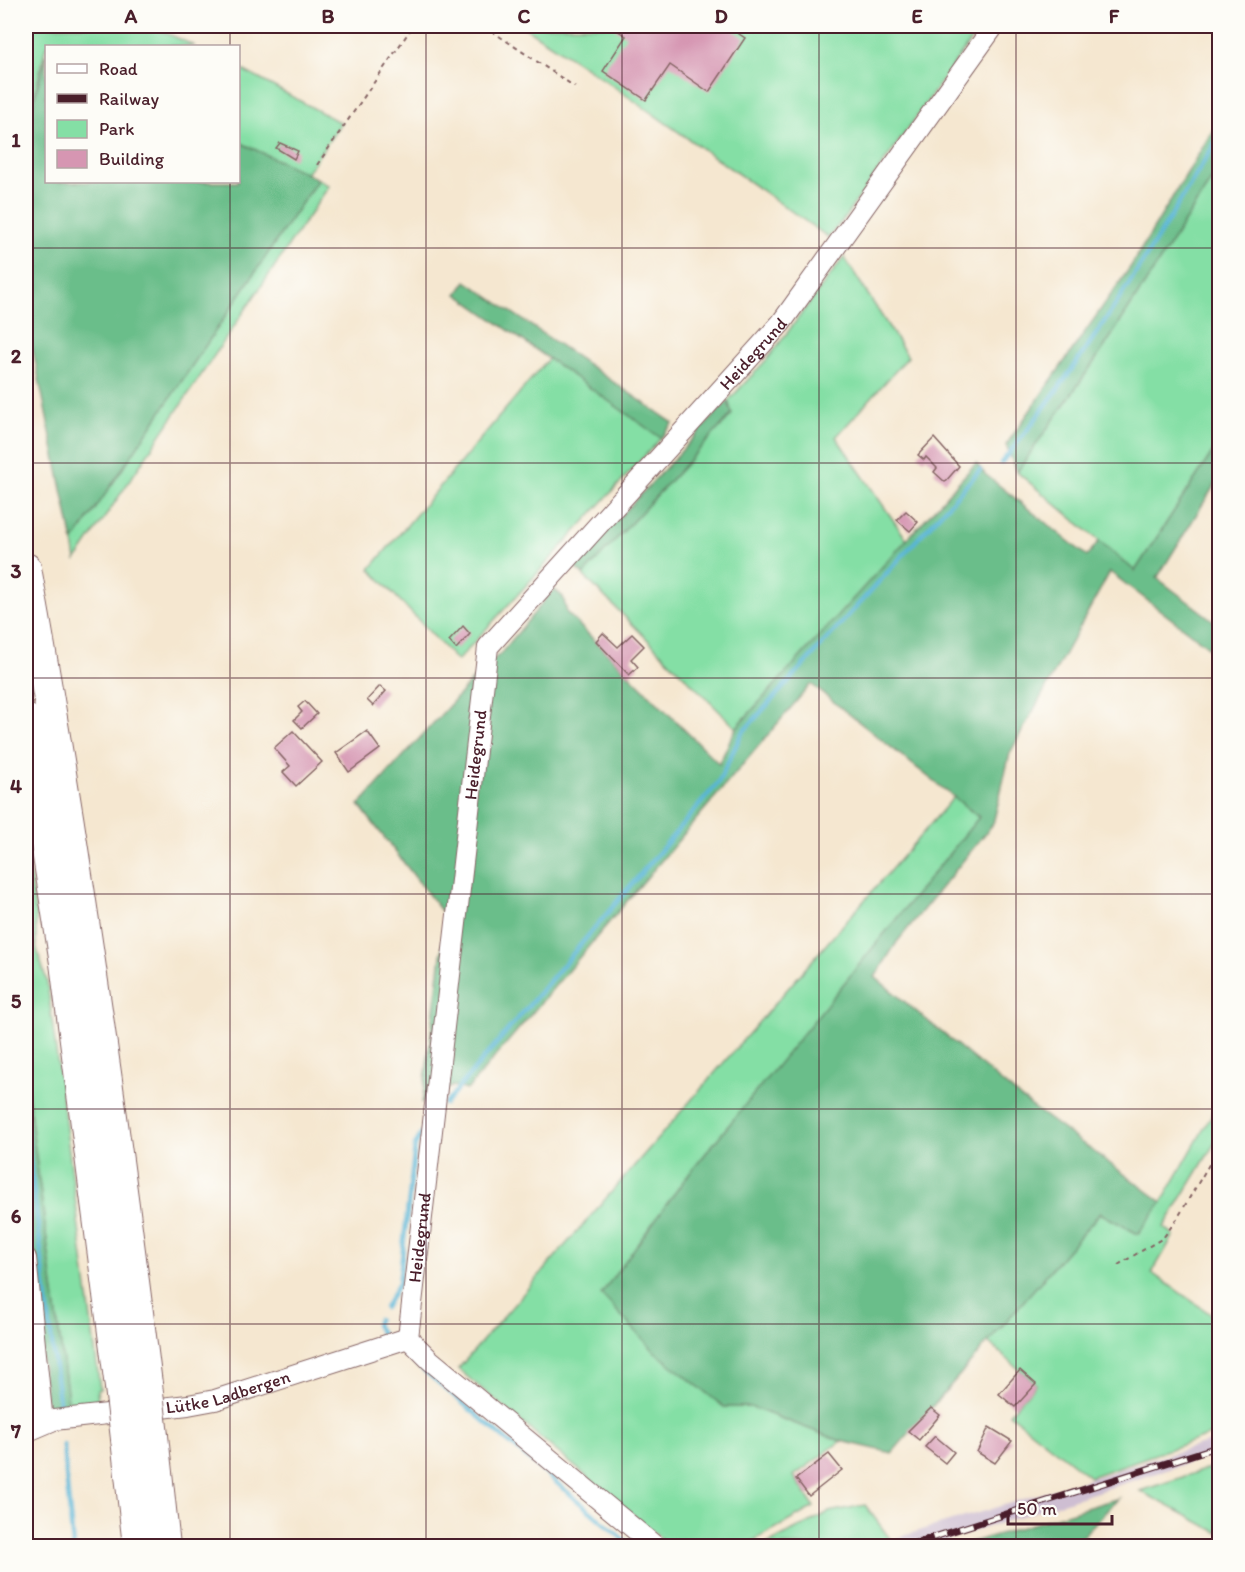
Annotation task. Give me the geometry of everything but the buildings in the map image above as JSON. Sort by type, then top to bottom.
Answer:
[{"type":"highway","points":[[26,568],[65,793],[94,981],[140,1437],[165,1546]]},
{"type":"highway","points":[[26,720],[134,1386]]},
{"type":"highway","points":[[138,1546],[140,1437]]},
{"type":"street","name":"Heidegrund","points":[[408,1338],[488,647],[781,323],[994,26]]},
{"type":"street","points":[[26,1258],[43,1422]]},
{"type":"street","name":"Lütke Ladbergen","points":[[26,1432],[43,1422],[202,1403],[408,1338]]},
{"type":"street","points":[[408,1338],[430,1360],[655,1546]]},
{"type":"path","points":[[317,165],[413,26]]},
{"type":"path","points":[[484,26],[575,87]]},
{"type":"path","points":[[1118,1265],[1163,1238],[1177,1219],[1220,1146]]},
{"type":"shaded area","points":[[1219,1439],[1219,1453],[928,1546],[870,1546]]},
{"type":"green space","points":[[26,26],[151,26],[193,45],[45,45],[26,130]]},
{"type":"green space","points":[[522,26],[981,26],[843,220],[828,237],[596,74]]},
{"type":"green space","points":[[45,59],[45,183],[240,183],[240,142],[318,179],[73,542],[26,317],[26,130]]},
{"type":"green space","points":[[240,69],[341,123],[306,174],[240,142]]},
{"type":"green space","points":[[1219,120],[1219,168],[1103,349],[1017,472],[1006,445],[1131,266]]},
{"type":"green space","points":[[1219,168],[1219,442],[1135,571],[1017,472],[1103,349]]},
{"type":"green space","points":[[318,179],[329,186],[76,560],[73,542]]},
{"type":"green space","points":[[844,257],[908,357],[836,437],[907,540],[736,728],[583,575],[732,414],[728,401],[769,357]]},
{"type":"green space","points":[[466,281],[673,423],[661,438],[457,294]]},
{"type":"green space","points":[[549,358],[661,438],[457,661],[370,569]]},
{"type":"green space","points":[[728,401],[732,414],[583,575],[574,566]]},
{"type":"green space","points":[[1219,442],[1219,478],[1157,578],[1219,625],[1219,655],[1110,572],[1010,753],[993,824],[897,942],[875,977],[1022,1099],[1162,1202],[1138,1234],[1100,1213],[892,1453],[841,1441],[751,1407],[724,1407],[655,1352],[601,1294],[685,1179],[979,817],[811,684],[467,1090],[453,1086],[422,1103],[446,917],[359,805],[476,676],[502,652],[554,589],[563,597],[567,613],[719,764],[736,728],[976,463],[985,474],[1087,556],[1099,541],[1135,571]]},
{"type":"green space","points":[[954,797],[979,818],[685,1179],[602,1294],[724,1407],[751,1407],[841,1441],[794,1476],[814,1507],[744,1546],[670,1546],[458,1369]]},
{"type":"green space","points":[[26,848],[36,916],[36,946],[47,982],[100,1389],[97,1390],[99,1410],[69,1408],[26,1081]]},
{"type":"green space","points":[[26,1081],[69,1408],[52,1410],[47,1405],[26,1226]]},
{"type":"green space","points":[[1219,1102],[1219,1136],[1164,1227],[1174,1235],[1152,1273],[1219,1320],[1219,1432],[1090,1477],[1009,1414],[1036,1384],[988,1342],[1100,1213],[1138,1234],[1162,1202]]},
{"type":"green space","points":[[1219,1465],[1219,1533],[1140,1491]]},
{"type":"green space","points":[[1119,1498],[1073,1546],[959,1546]]},
{"type":"green space","points":[[865,1505],[891,1540],[870,1546],[764,1546],[829,1512]]},
{"type":"waterway","points":[[1001,463],[1061,385],[1089,344],[1143,262],[1220,135]]},
{"type":"waterway","points":[[445,1104],[718,783],[742,733],[980,470]]},
{"type":"waterway","points":[[26,1128],[60,1409]]},
{"type":"waterway","points":[[385,1308],[399,1283],[415,1146],[422,1132]]},
{"type":"waterway","points":[[378,1320],[376,1325],[382,1334]]},
{"type":"waterway","points":[[406,1355],[631,1546]]},
{"type":"waterway","points":[[63,1444],[73,1546]]},
{"type":"railway","points":[[906,1546],[1220,1446]]}]
